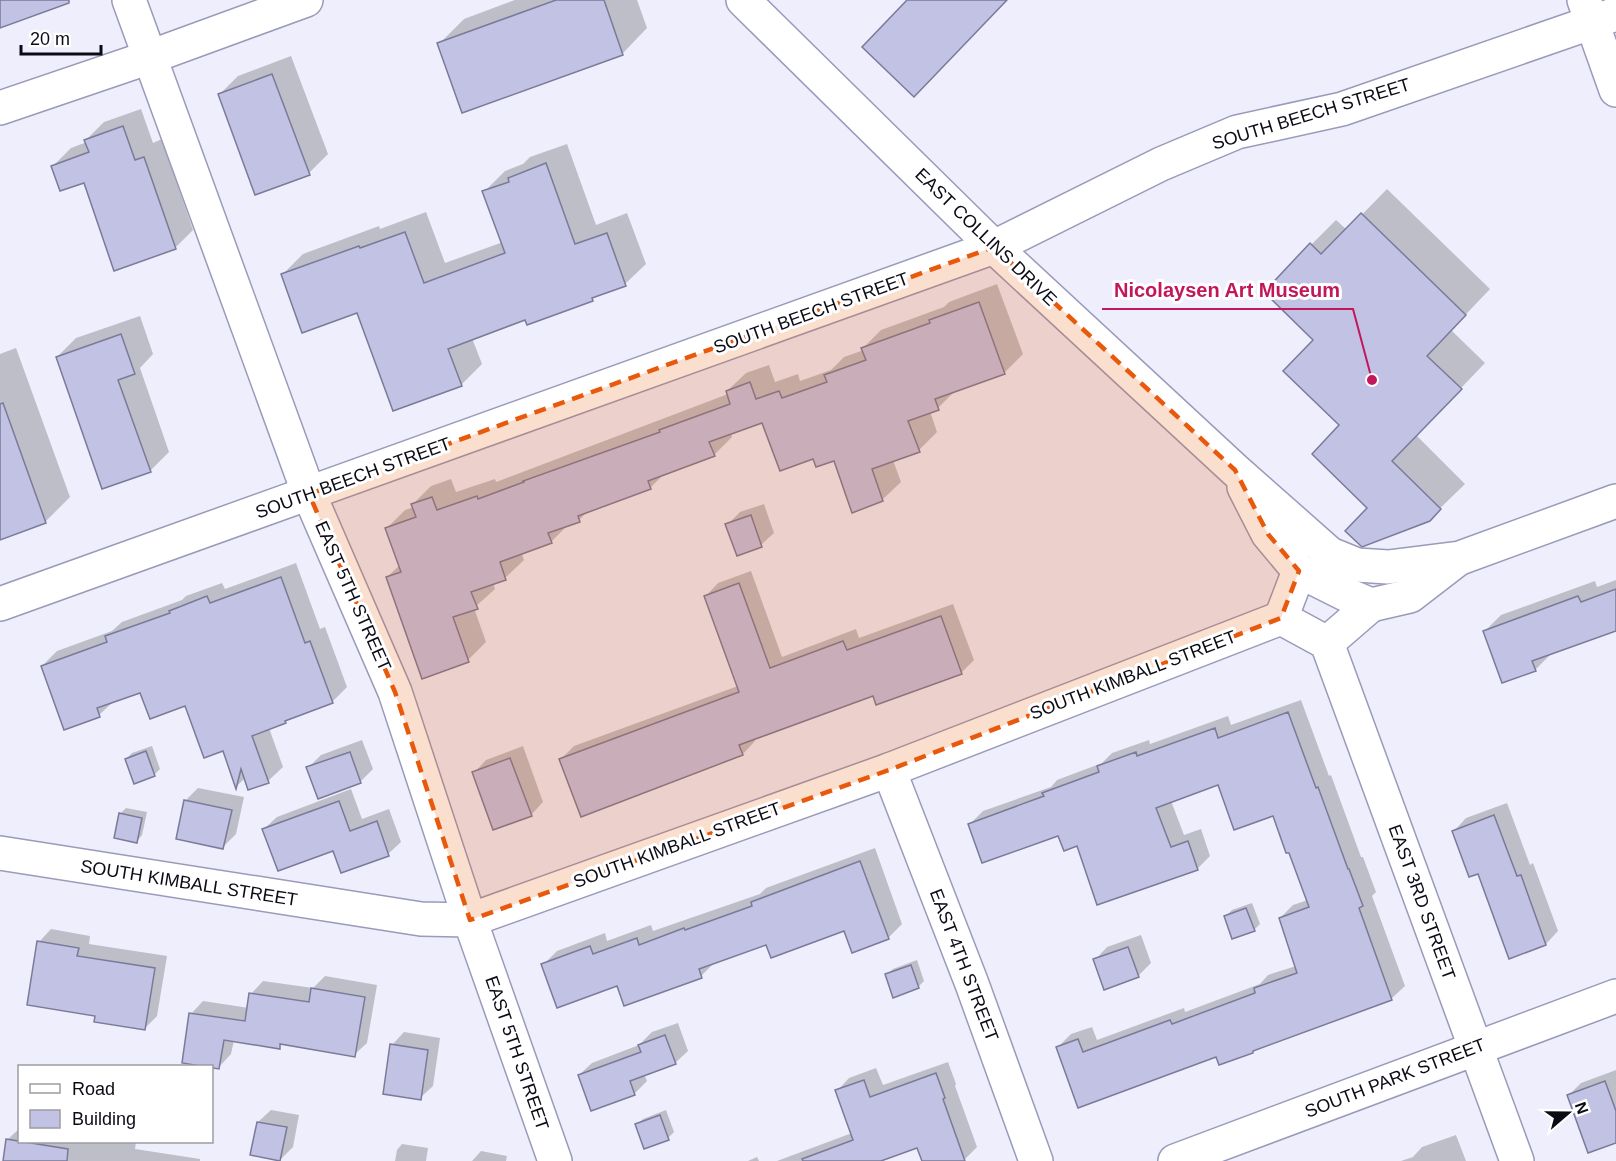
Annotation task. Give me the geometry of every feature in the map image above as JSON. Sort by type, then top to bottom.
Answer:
[{"type":"street","name":"EAST 5TH STREET","points":[[129,0],[309,494],[395,692],[470,920],[555,1161]]},
{"type":"street","points":[[0,108],[150,57],[306,0]]},
{"type":"street","name":"EAST COLLINS DRIVE","points":[[743,0],[994,247],[1235,470],[1330,554],[1357,565],[1388,567],[1460,558]]},
{"type":"street","points":[[1597,12],[1616,90]]},
{"type":"street","name":"SOUTH BEECH STREET","points":[[0,604],[994,247],[1161,164],[1237,132],[1342,109],[1597,12]]},
{"type":"street","name":"EAST COLLINS DRIVE","points":[[1235,470],[1268,534],[1299,571],[1371,606]]},
{"type":"street","points":[[1299,571],[1281,618],[1328,644],[1371,606],[1410,596],[1460,558],[1616,501]]},
{"type":"street","name":"SOUTH KIMBALL STREET","points":[[0,853],[421,919],[470,920],[889,770],[1281,618]]},
{"type":"street","name":"EAST 3RD STREET","points":[[1328,644],[1517,1161]]},
{"type":"street","name":"EAST 4TH STREET","points":[[889,770],[972,984],[1036,1161]]},
{"type":"street","name":"SOUTH PARK STREET","points":[[1174,1161],[1616,996]]},
{"type":"highlighted area","points":[[994,247],[1235,470],[1268,534],[1299,571],[1281,618],[889,770],[470,920],[395,692],[309,494]]},
{"type":"building","points":[[0,0],[69,0],[69,3],[0,28]]},
{"type":"building","points":[[556,0],[604,0],[623,55],[462,113],[437,43]]},
{"type":"building","points":[[907,0],[1007,0],[914,97],[862,47]]},
{"type":"building","points":[[272,74],[310,175],[255,195],[218,94]]},
{"type":"building","points":[[123,126],[135,160],[144,157],[176,249],[114,271],[84,183],[60,191],[51,166],[89,152],[84,140]]},
{"type":"building","points":[[546,163],[575,244],[607,233],[626,286],[592,298],[593,301],[527,325],[525,320],[448,349],[462,386],[393,411],[357,313],[302,333],[281,274],[405,232],[424,283],[505,253],[482,191],[509,182],[508,178]]},
{"type":"building","points":[[1361,213],[1466,315],[1427,356],[1462,389],[1392,461],[1441,509],[1430,521],[1362,547],[1345,531],[1367,508],[1312,454],[1339,425],[1283,371],[1313,340],[1264,292],[1310,243],[1321,254]]},
{"type":"building","points":[[979,302],[1005,374],[935,399],[939,410],[908,421],[920,452],[872,469],[883,501],[852,513],[834,461],[816,467],[813,459],[780,471],[762,423],[709,442],[715,456],[648,481],[651,489],[578,516],[580,522],[548,533],[552,543],[500,562],[506,580],[471,592],[478,609],[453,617],[469,662],[422,679],[386,577],[401,572],[385,528],[416,517],[411,504],[432,497],[437,510],[477,496],[478,499],[730,404],[726,391],[750,382],[756,399],[779,391],[782,398],[827,382],[824,375],[866,360],[861,348]]},
{"type":"building","points":[[121,334],[135,374],[118,380],[151,472],[102,489],[56,357]]},
{"type":"building","points":[[3,403],[46,523],[0,540],[0,404]]},
{"type":"building","points":[[751,515],[762,547],[737,556],[725,524]]},
{"type":"building","points":[[281,577],[305,643],[310,641],[333,703],[252,736],[269,783],[248,790],[241,769],[236,789],[223,751],[204,758],[185,706],[150,719],[140,693],[97,708],[100,717],[64,730],[41,666],[107,642],[105,636],[170,613],[169,611],[207,596],[210,603]]},
{"type":"building","points":[[739,583],[770,668],[843,641],[847,650],[941,616],[962,674],[876,705],[873,696],[739,745],[743,755],[581,817],[559,759],[739,692],[704,596]]},
{"type":"building","points":[[1616,589],[1616,631],[1532,661],[1536,671],[1502,683],[1483,631],[1578,596],[1581,602]]},
{"type":"building","points":[[1288,712],[1363,906],[1359,908],[1392,1000],[1219,1065],[1216,1057],[1078,1108],[1056,1047],[1078,1039],[1083,1052],[1170,1020],[1172,1024],[1255,993],[1254,988],[1297,973],[1279,918],[1309,907],[1289,853],[1286,853],[1273,816],[1234,830],[1218,785],[1156,808],[1171,847],[1188,841],[1198,870],[1097,905],[1077,846],[1064,851],[1058,836],[982,863],[968,824],[1044,796],[1042,793],[1099,772],[1097,766],[1136,752],[1137,756],[1215,728],[1218,738]]},
{"type":"building","points":[[146,751],[155,776],[134,784],[125,759]]},
{"type":"building","points":[[350,752],[361,783],[318,799],[306,767]]},
{"type":"building","points":[[510,758],[532,816],[493,830],[472,772]]},
{"type":"building","points":[[184,800],[232,810],[223,849],[176,839]]},
{"type":"building","points":[[339,801],[350,831],[377,821],[389,856],[341,873],[333,851],[278,871],[262,829]]},
{"type":"building","points":[[119,813],[142,818],[137,843],[114,838]]},
{"type":"building","points":[[1494,815],[1517,876],[1521,875],[1546,945],[1509,959],[1478,874],[1469,877],[1452,831]]},
{"type":"building","points":[[860,861],[889,939],[852,953],[844,931],[771,958],[766,945],[699,969],[702,978],[624,1006],[617,986],[557,1008],[541,964],[590,946],[593,954],[637,938],[639,945],[752,906],[751,902]]},
{"type":"building","points":[[1246,908],[1255,931],[1232,939],[1224,916]]},
{"type":"building","points":[[37,941],[79,948],[77,956],[155,968],[145,1030],[94,1022],[95,1016],[27,1005]]},
{"type":"building","points":[[1128,947],[1139,977],[1104,990],[1093,959]]},
{"type":"building","points":[[911,965],[919,988],[893,998],[885,974]]},
{"type":"building","points":[[311,988],[365,997],[355,1057],[280,1044],[280,1049],[224,1040],[219,1069],[213,1068],[213,1065],[182,1063],[189,1013],[245,1021],[249,993],[309,1002]]},
{"type":"building","points":[[665,1035],[676,1064],[630,1081],[635,1095],[591,1111],[578,1075],[641,1052],[638,1045]]},
{"type":"building","points":[[390,1044],[428,1050],[421,1100],[383,1094]]},
{"type":"building","points":[[936,1073],[965,1161],[922,1161],[917,1148],[881,1161],[803,1161],[802,1159],[853,1140],[835,1090],[864,1080],[870,1097]]},
{"type":"building","points":[[1605,1081],[1616,1111],[1616,1143],[1588,1153],[1567,1095]]},
{"type":"building","points":[[660,1115],[669,1140],[644,1149],[635,1124]]},
{"type":"building","points":[[257,1122],[287,1127],[280,1161],[250,1155]]},
{"type":"building","points":[[6,1139],[18,1141],[18,1143],[68,1149],[67,1161],[3,1161]]},
{"type":"place","name":"Nicolaysen Art Museum","points":[[1372,380]]}]
